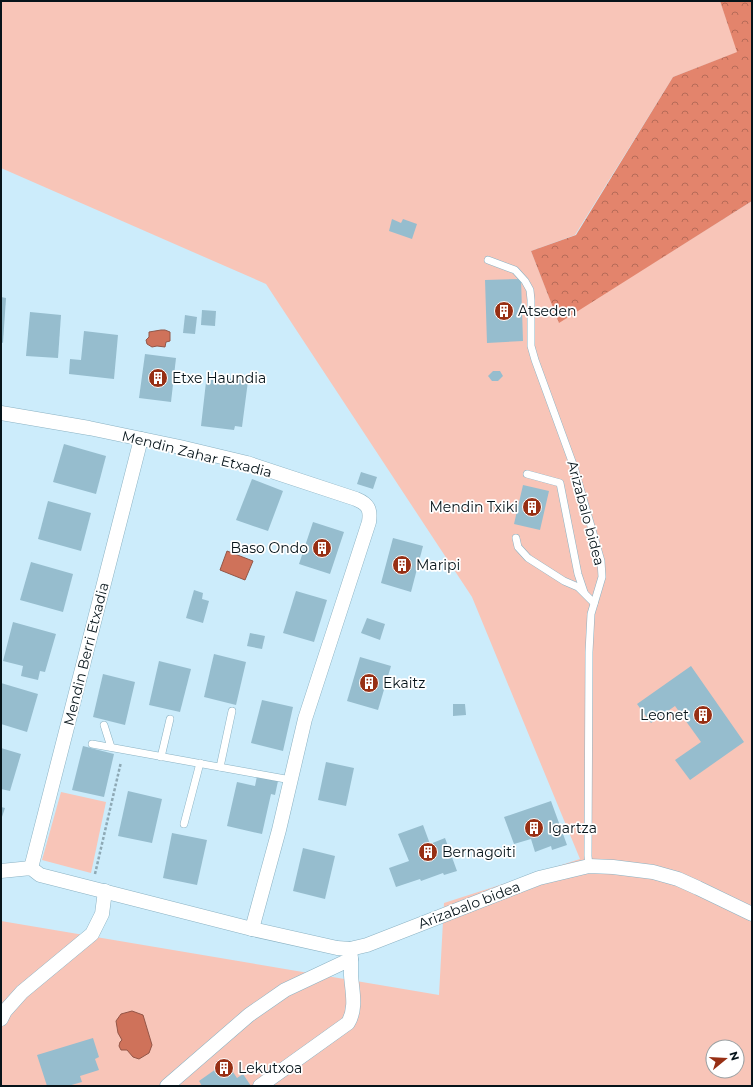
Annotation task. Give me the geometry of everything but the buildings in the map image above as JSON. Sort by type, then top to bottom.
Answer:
[{"type":"street","name":"Mendin Zahar Etxadia","points":[[1,413],[89,428],[247,463],[356,499],[364,503],[367,507],[370,514],[369,522],[305,719],[279,830],[252,929]]},
{"type":"street","name":"Mendin Berri Etxadia","points":[[31,868],[141,439]]},
{"type":"street","name":"Arizabalo bidea","points":[[167,1086],[249,1014],[285,990],[367,945],[539,878],[589,866],[613,867],[653,872],[698,888],[752,914]]},
{"type":"street","points":[[1,871],[31,868]]},
{"type":"street","name":"Arizabalo bidea","points":[[31,868],[40,875],[252,929],[337,948],[351,954]]},
{"type":"street","points":[[1,1019],[5,1011],[22,992],[92,934],[102,914],[98,890]]},
{"type":"street","points":[[260,1086],[348,1023],[352,1016],[353,996],[351,954]]},
{"type":"lane","name":"Arizabalo bidea","points":[[488,260],[515,270],[525,281],[530,290],[531,346],[574,467],[601,561],[602,577],[600,588],[591,614],[588,652],[589,866]]},
{"type":"lane","points":[[527,474],[560,483],[578,574],[584,592]]},
{"type":"lane","points":[[516,538],[518,547],[528,558],[564,581],[578,586],[594,603]]},
{"type":"lane","points":[[220,767],[232,711]]},
{"type":"lane","points":[[161,757],[170,719]]},
{"type":"lane","points":[[104,725],[111,747]]},
{"type":"lane","points":[[92,744],[291,780]]},
{"type":"lane","points":[[184,824],[200,763]]},
{"type":"path","points":[[98,890],[124,750]]},
{"type":"shaded area","points":[[1,1],[720,1],[738,52],[673,77],[575,235],[531,251],[559,322],[752,201],[752,1086],[1,1086],[1,921],[439,995],[444,903],[580,859],[472,597],[266,284],[1,168]]},
{"type":"shaded area","points":[[161,330],[170,332],[170,341],[166,342],[165,347],[152,347],[147,344],[146,340],[149,337],[149,332]]},
{"type":"shaded area","points":[[227,551],[253,561],[245,580],[220,570]]},
{"type":"shaded area","points":[[61,792],[106,802],[91,873],[42,860]]},
{"type":"shaded area","points":[[132,1011],[143,1015],[152,1045],[149,1053],[139,1059],[133,1057],[127,1050],[121,1050],[119,1046],[122,1040],[118,1033],[116,1021],[121,1014]]},
{"type":"green space","points":[[720,1],[752,1],[752,201],[559,323],[531,251],[576,235],[673,77],[737,52]]},
{"type":"place","name":"Atseden","points":[[504,311]]},
{"type":"place","name":"Etxe Haundia","points":[[158,378]]},
{"type":"place","name":"Mendin Txiki","points":[[532,507]]},
{"type":"place","name":"Baso Ondo","points":[[322,548]]},
{"type":"place","name":"Maripi","points":[[402,565]]},
{"type":"place","name":"Ekaitz","points":[[369,683]]},
{"type":"place","name":"Leonet","points":[[703,715]]},
{"type":"place","name":"Igartza","points":[[534,828]]},
{"type":"place","name":"Bernagoiti","points":[[428,852]]},
{"type":"place","name":"Lekutxoa","points":[[224,1068]]}]
